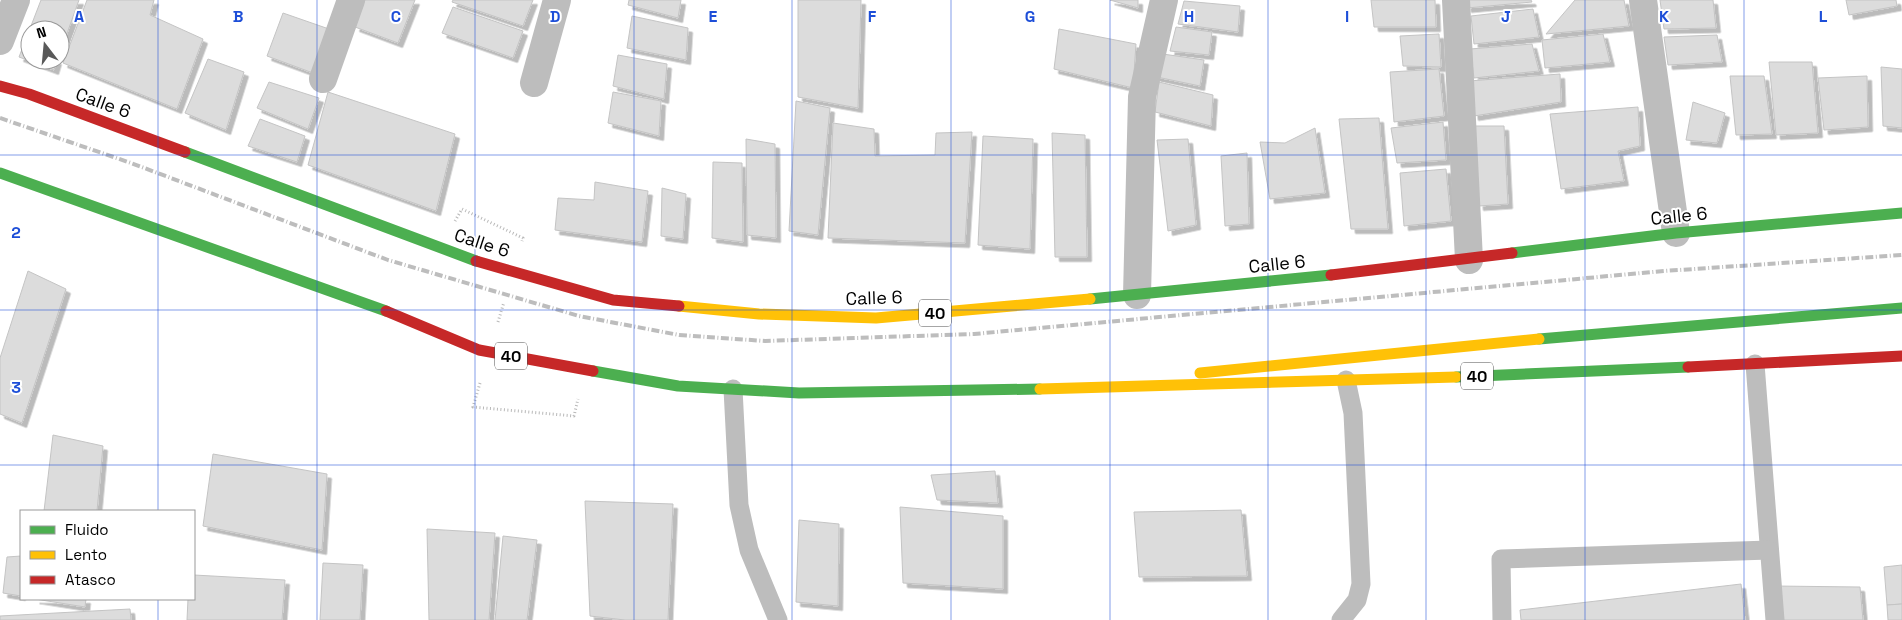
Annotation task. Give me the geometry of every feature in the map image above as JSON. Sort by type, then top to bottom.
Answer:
[{"type":"main road","name":"Calle 6","points":[[0,86],[29,94],[470,259],[613,300],[758,314],[876,318],[1262,284],[1676,233],[1902,213]]},
{"type":"main road","name":"40","points":[[0,173],[416,322],[479,350],[678,386],[798,393],[1051,389],[1579,373],[1902,356]]},
{"type":"main road","points":[[1051,389],[1566,336],[1902,308]]},
{"type":"street","points":[[0,41],[16,0]]},
{"type":"street","points":[[323,79],[351,0]]},
{"type":"street","points":[[534,83],[557,0]]},
{"type":"street","points":[[1137,295],[1142,97],[1164,0]]},
{"type":"street","points":[[1456,0],[1469,260]]},
{"type":"street","points":[[1644,0],[1676,233]]},
{"type":"lane","points":[[1755,364],[1775,620]]},
{"type":"lane","points":[[1341,620],[1356,600],[1361,584],[1353,413],[1346,380]]},
{"type":"lane","points":[[733,389],[739,505],[749,550],[778,620]]},
{"type":"lane","points":[[1502,620],[1501,559],[1769,550]]},
{"type":"building","points":[[41,0],[79,0],[70,25],[70,20],[33,20]]},
{"type":"building","points":[[87,0],[154,0],[150,15],[203,39],[177,109],[70,66],[70,45]]},
{"type":"building","points":[[365,0],[415,0],[398,43],[355,27]]},
{"type":"building","points":[[453,0],[533,0],[523,26],[452,2]]},
{"type":"building","points":[[629,0],[681,0],[678,18],[628,5]]},
{"type":"building","points":[[798,0],[861,0],[858,108],[798,97]]},
{"type":"building","points":[[1110,0],[1138,0],[1138,8]]},
{"type":"building","points":[[1371,0],[1435,0],[1436,27],[1374,27]]},
{"type":"building","points":[[1466,0],[1531,0],[1532,2],[1467,8]]},
{"type":"building","points":[[1575,0],[1624,0],[1629,26],[1546,34]]},
{"type":"building","points":[[1660,0],[1713,0],[1716,28],[1664,29]]},
{"type":"building","points":[[1846,0],[1896,0],[1897,6],[1849,15]]},
{"type":"building","points":[[1184,1],[1240,6],[1238,32],[1178,24]]},
{"type":"building","points":[[453,7],[523,31],[513,58],[442,33]]},
{"type":"building","points":[[1533,9],[1539,37],[1474,44],[1471,16]]},
{"type":"building","points":[[283,13],[329,29],[313,73],[267,56]]},
{"type":"building","points":[[632,16],[688,28],[686,60],[627,48]]},
{"type":"building","points":[[1176,27],[1212,32],[1209,55],[1170,51]]},
{"type":"building","points":[[1059,29],[1136,44],[1133,88],[1054,69]]},
{"type":"building","points":[[1439,34],[1441,67],[1403,66],[1400,36]]},
{"type":"building","points":[[1603,34],[1610,62],[1545,68],[1542,40]]},
{"type":"building","points":[[1717,35],[1722,62],[1668,65],[1664,37]]},
{"type":"building","points":[[1532,44],[1539,71],[1474,78],[1470,49]]},
{"type":"building","points":[[1156,53],[1204,60],[1200,86],[1152,76]]},
{"type":"building","points":[[618,55],[667,64],[664,99],[613,86]]},
{"type":"building","points":[[208,59],[244,72],[226,130],[185,113]]},
{"type":"building","points":[[1769,62],[1812,62],[1818,133],[1776,135]]},
{"type":"building","points":[[1881,67],[1902,69],[1902,128],[1883,126]]},
{"type":"building","points":[[1439,69],[1444,116],[1394,122],[1390,72]]},
{"type":"building","points":[[1560,74],[1561,102],[1474,116],[1469,81]]},
{"type":"building","points":[[1730,76],[1764,76],[1772,134],[1736,135]]},
{"type":"building","points":[[1867,76],[1868,127],[1824,130],[1818,78]]},
{"type":"building","points":[[269,82],[319,98],[308,129],[257,108]]},
{"type":"building","points":[[1159,82],[1213,95],[1211,126],[1155,112]]},
{"type":"building","points":[[328,92],[455,134],[436,211],[308,165]]},
{"type":"building","points":[[613,92],[661,101],[659,136],[608,123]]},
{"type":"building","points":[[796,101],[830,108],[818,235],[789,231]]},
{"type":"building","points":[[1693,102],[1725,113],[1717,143],[1686,140]]},
{"type":"building","points":[[1638,107],[1640,146],[1618,151],[1624,181],[1561,189],[1550,114]]},
{"type":"building","points":[[1379,118],[1388,229],[1351,229],[1339,119]]},
{"type":"building","points":[[260,119],[305,136],[297,162],[248,146]]},
{"type":"building","points":[[1443,122],[1446,160],[1397,163],[1391,128]]},
{"type":"building","points":[[833,123],[874,129],[875,156],[935,155],[936,133],[972,132],[965,243],[828,238]]},
{"type":"building","points":[[1473,126],[1504,126],[1508,204],[1479,206]]},
{"type":"building","points":[[1315,128],[1325,193],[1270,199],[1260,142],[1285,143]]},
{"type":"building","points":[[1052,133],[1085,135],[1087,257],[1055,257]]},
{"type":"building","points":[[983,136],[1033,139],[1030,249],[978,245]]},
{"type":"building","points":[[746,139],[775,144],[776,238],[747,235]]},
{"type":"building","points":[[1188,139],[1196,225],[1168,231],[1157,140]]},
{"type":"building","points":[[1247,153],[1249,224],[1225,226],[1221,156]]},
{"type":"building","points":[[713,162],[742,163],[743,242],[712,238]]},
{"type":"building","points":[[1446,169],[1451,221],[1404,226],[1400,173]]},
{"type":"building","points":[[595,182],[648,191],[642,242],[555,230],[558,198],[594,200]]},
{"type":"building","points":[[662,188],[686,194],[683,239],[661,236]]},
{"type":"building","points":[[28,271],[66,289],[22,423],[0,414],[0,358]]},
{"type":"building","points":[[53,435],[103,446],[97,510],[44,510]]},
{"type":"building","points":[[213,454],[327,474],[322,550],[203,526]]},
{"type":"building","points":[[995,471],[998,503],[937,500],[931,475]]},
{"type":"building","points":[[585,501],[673,504],[668,620],[625,620],[590,616]]},
{"type":"building","points":[[900,507],[1003,516],[1003,589],[903,583]]},
{"type":"building","points":[[1241,510],[1247,576],[1139,577],[1134,512]]},
{"type":"building","points":[[799,520],[839,524],[838,606],[796,602]]},
{"type":"building","points":[[427,529],[495,533],[489,620],[429,620]]},
{"type":"building","points":[[503,536],[537,540],[527,620],[495,620]]},
{"type":"building","points":[[20,556],[20,596],[3,593],[7,557]]},
{"type":"building","points":[[323,563],[363,565],[360,620],[320,620]]},
{"type":"building","points":[[1902,565],[1902,604],[1887,605],[1884,567]]},
{"type":"building","points":[[195,575],[285,580],[282,620],[187,620],[188,600],[195,600]]},
{"type":"building","points":[[1741,584],[1745,620],[1521,620],[1520,610]]},
{"type":"building","points":[[1775,586],[1860,587],[1863,620],[1781,620]]},
{"type":"building","points":[[41,600],[86,600],[85,607]]},
{"type":"building","points":[[1902,604],[1902,620],[1888,620],[1887,605]]},
{"type":"building","points":[[130,609],[131,620],[0,620],[0,616]]},
{"type":"railway","points":[[0,118],[131,163],[388,260],[579,316],[679,335],[765,341],[974,334],[1664,271],[1902,255]]},
{"type":"traffic: fast","points":[[185,152],[476,261]]},
{"type":"traffic: fast","points":[[0,173],[386,311]]},
{"type":"traffic: fast","points":[[1512,253],[1676,233],[1902,213]]},
{"type":"traffic: fast","points":[[1090,299],[1331,275]]},
{"type":"traffic: fast","points":[[1539,339],[1902,308]]},
{"type":"traffic: fast","points":[[1456,377],[1688,367]]},
{"type":"traffic: fast","points":[[593,371],[678,386],[799,393],[1040,389]]},
{"type":"traffic: slow","points":[[679,306],[759,314],[876,318],[1090,299]]},
{"type":"traffic: slow","points":[[1200,373],[1539,339]]},
{"type":"traffic: slow","points":[[1040,389],[1456,377]]},
{"type":"traffic: jam","points":[[0,86],[29,94],[185,152]]},
{"type":"traffic: jam","points":[[1331,275],[1512,253]]},
{"type":"traffic: jam","points":[[476,261],[613,300],[679,306]]},
{"type":"traffic: jam","points":[[386,311],[479,350],[593,371]]},
{"type":"traffic: jam","points":[[1688,367],[1902,356]]}]
